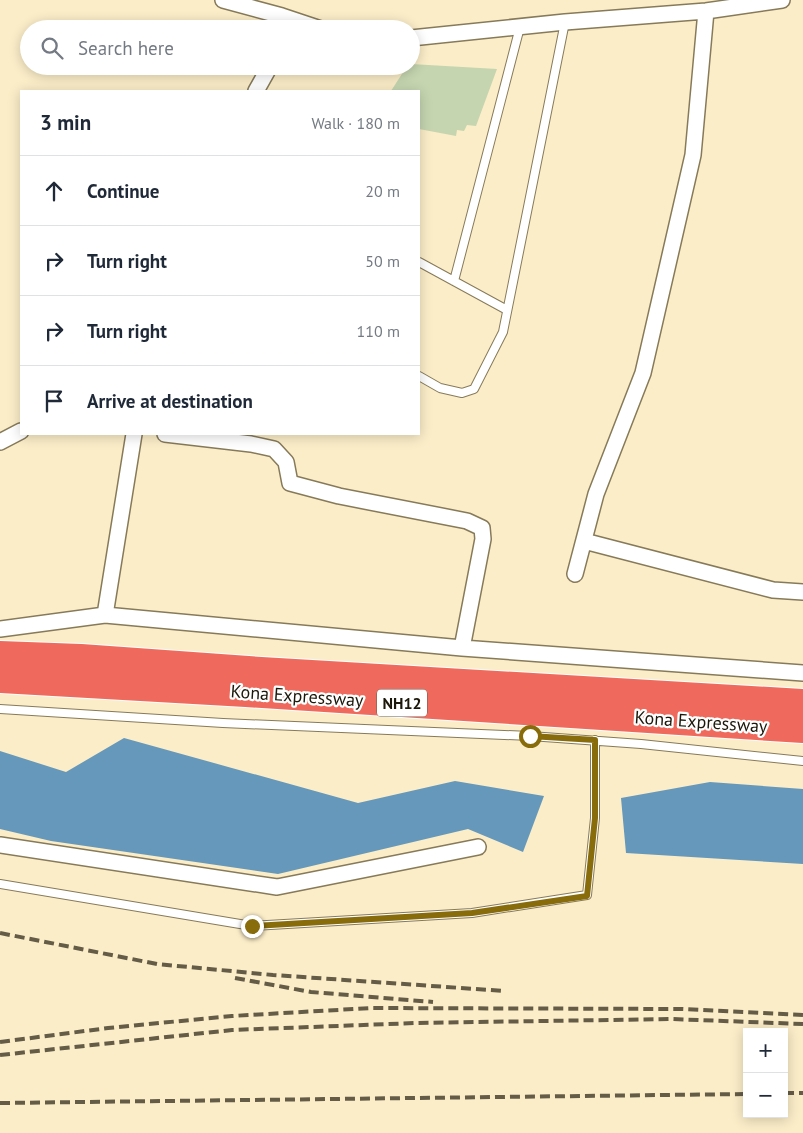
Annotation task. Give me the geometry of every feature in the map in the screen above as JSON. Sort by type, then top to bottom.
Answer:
[{"type":"highway","name":"Kona Expressway","points":[[0,655],[81,658],[261,671],[803,703]]},
{"type":"highway","name":"Kona Expressway","points":[[0,679],[236,692],[803,729]]},
{"type":"street","points":[[223,0],[279,20]]},
{"type":"street","points":[[420,37],[565,22],[706,11],[782,0]]},
{"type":"street","points":[[575,574],[596,494],[643,374],[693,155],[706,11]]},
{"type":"street","points":[[257,90],[265,75]]},
{"type":"street","points":[[0,442],[20,432]]},
{"type":"street","points":[[104,615],[134,435]]},
{"type":"street","points":[[173,435],[274,449],[286,462],[290,483],[339,496],[467,521],[482,528],[483,540],[462,648]]},
{"type":"street","points":[[584,541],[773,590],[803,592]]},
{"type":"street","points":[[0,629],[104,615],[462,648],[803,673]]},
{"type":"street","points":[[0,845],[277,887],[478,847]]},
{"type":"lane","points":[[420,377],[440,388],[462,393],[474,389],[503,332],[565,22]]},
{"type":"lane","points":[[454,281],[520,27]]},
{"type":"lane","points":[[420,263],[507,310]]},
{"type":"lane","points":[[0,709],[223,723],[595,740],[803,761]]},
{"type":"lane","points":[[0,884],[252,926],[472,913],[587,896],[595,818],[595,740]]},
{"type":"green space","points":[[420,65],[497,69],[476,126],[467,125],[464,131],[457,130],[456,136],[420,129],[420,90],[392,90],[401,75],[420,75]]},
{"type":"water","points":[[124,738],[358,803],[455,781],[544,796],[523,852],[468,829],[278,874],[51,841],[0,829],[0,751],[66,772]]},
{"type":"water","points":[[710,782],[803,789],[803,864],[626,853],[621,798]]},
{"type":"railway","points":[[0,933],[157,964],[273,975],[505,991]]},
{"type":"railway","points":[[235,978],[311,992],[433,1002]]},
{"type":"railway","points":[[0,1042],[108,1028],[232,1016],[371,1008],[682,1009],[803,1015]]},
{"type":"railway","points":[[0,1055],[232,1030],[415,1023],[671,1019],[803,1024]]},
{"type":"railway","points":[[788,1093],[803,1093]]},
{"type":"railway","points":[[0,1103],[743,1094]]},
{"type":"route","points":[[252,926],[472,913],[587,896],[595,818],[595,740],[530,736]]}]
